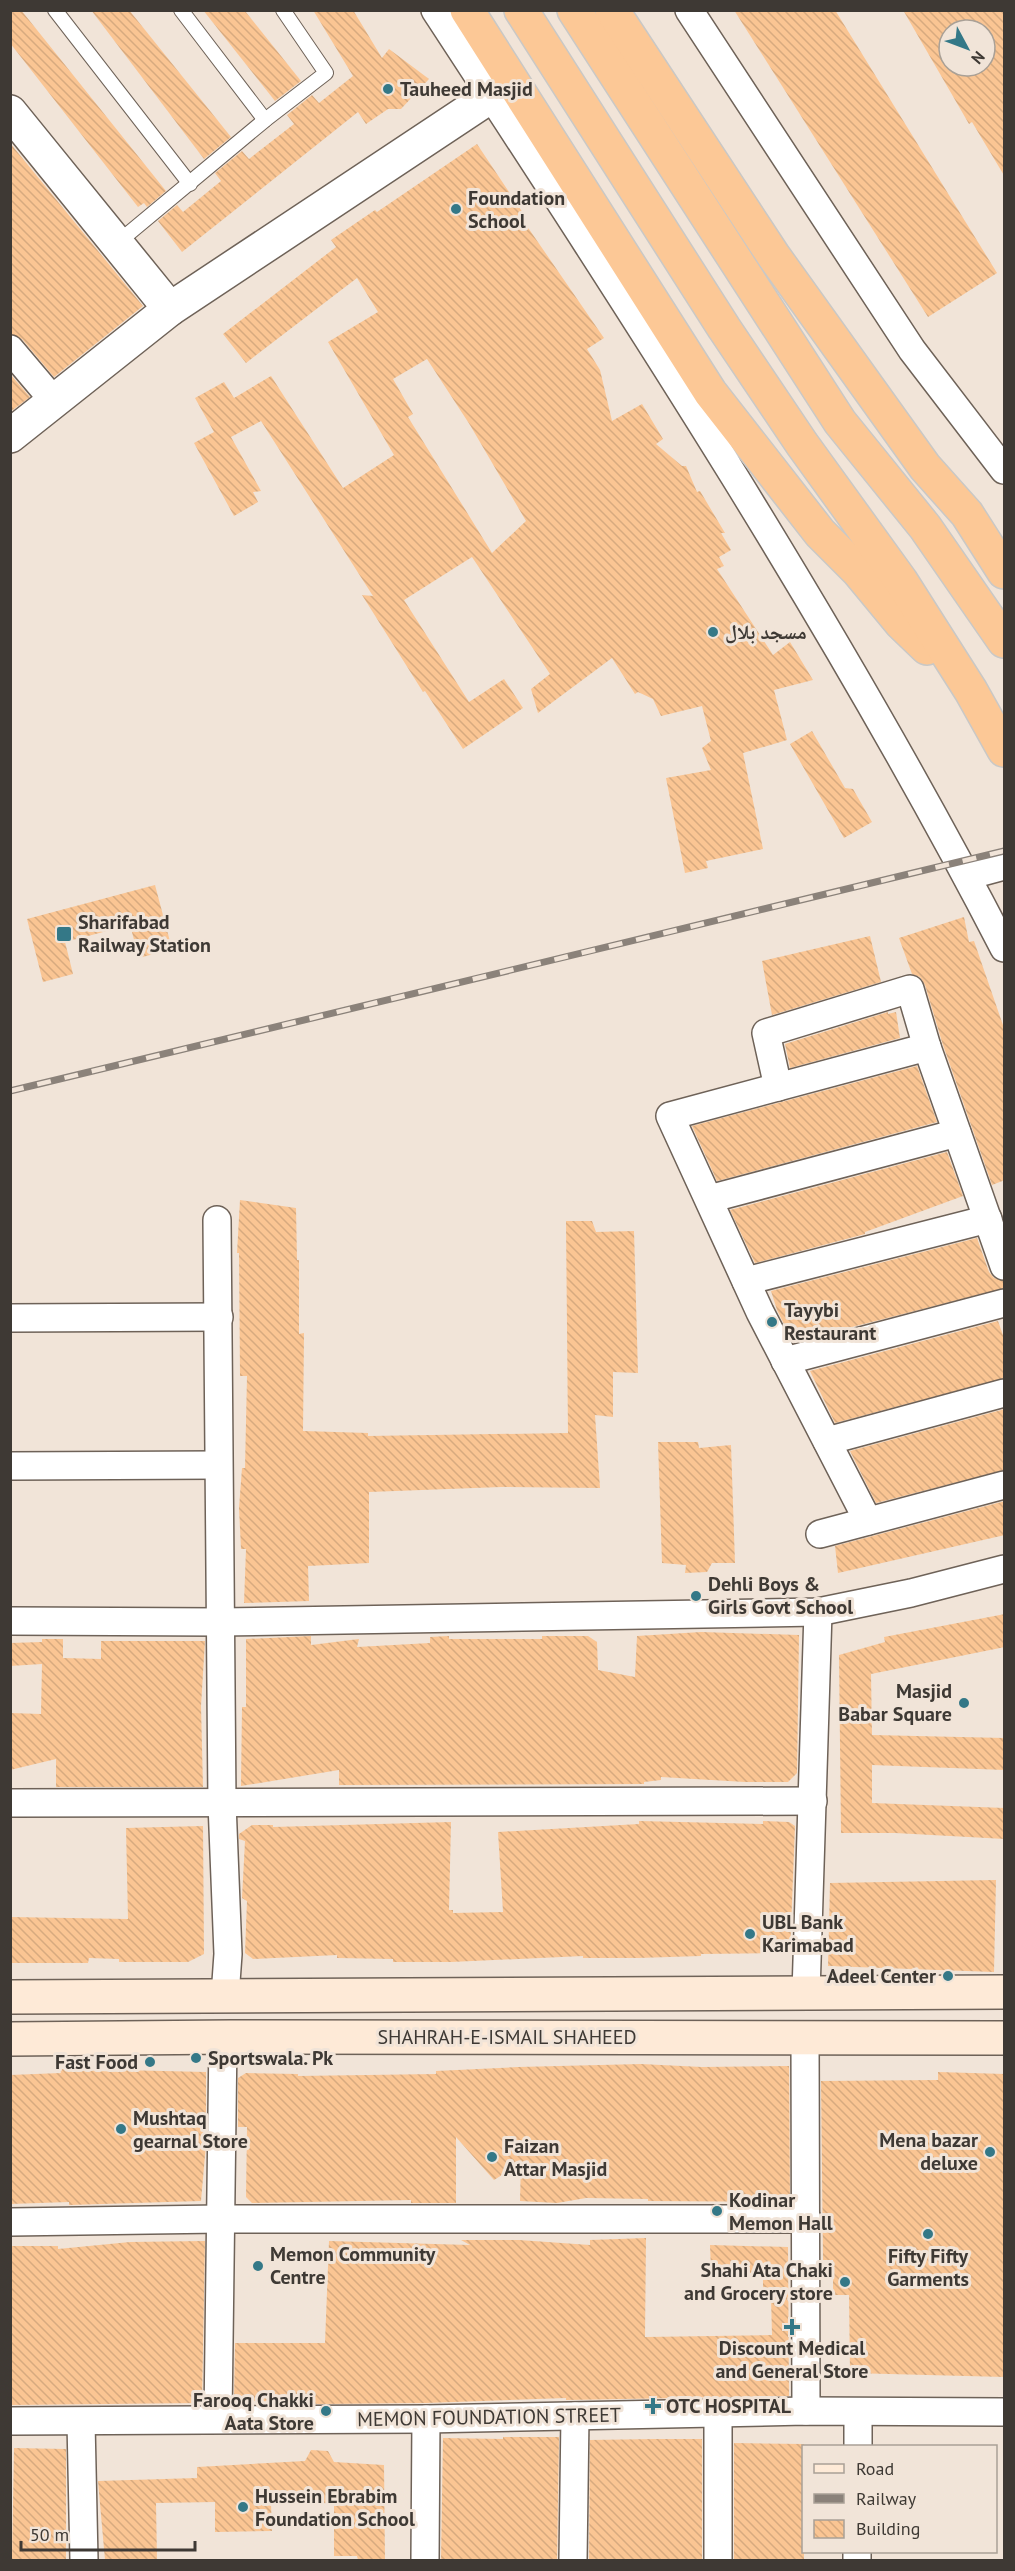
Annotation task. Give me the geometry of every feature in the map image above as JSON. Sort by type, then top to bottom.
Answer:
[{"type":"highway","points":[[466,10],[710,392],[820,533],[858,571],[902,623],[971,691]]},
{"type":"highway","points":[[521,10],[731,338],[802,444],[900,581],[971,691],[1005,750]]},
{"type":"highway","points":[[574,10],[840,422],[925,527],[1005,641]]},
{"type":"highway","points":[[612,10],[780,264],[925,466],[967,514],[1005,572]]},
{"type":"main road","points":[[10,1997],[1005,1992]]},
{"type":"main road","name":"SHAHRAH-E-ISMAIL SHAHEED","points":[[10,2039],[1005,2038]]},
{"type":"street","points":[[435,10],[709,433],[942,828],[1005,948]]},
{"type":"street","points":[[689,10],[912,350],[1005,470]]},
{"type":"street","points":[[10,436],[170,309],[491,96]]},
{"type":"street","points":[[12,117],[170,309]]},
{"type":"street","points":[[10,350],[54,401]]},
{"type":"street","points":[[967,876],[1005,866]]},
{"type":"street","points":[[778,1087],[766,1033],[910,989],[927,1047],[1005,1266]]},
{"type":"street","points":[[868,1521],[785,1361],[670,1116],[927,1047]]},
{"type":"street","points":[[709,1199],[957,1133]]},
{"type":"street","points":[[746,1281],[988,1219]]},
{"type":"street","points":[[217,1220],[222,1803],[228,1954],[225,1996]]},
{"type":"street","points":[[785,1361],[1005,1303]]},
{"type":"street","points":[[10,1318],[219,1317]]},
{"type":"street","points":[[827,1441],[1005,1393]]},
{"type":"street","points":[[10,1466],[218,1465]]},
{"type":"street","points":[[820,1534],[1005,1485]]},
{"type":"street","points":[[10,1621],[220,1622],[818,1612],[911,1593],[1005,1569]]},
{"type":"street","points":[[806,1993],[818,1612]]},
{"type":"street","points":[[10,1803],[813,1801]]},
{"type":"street","points":[[805,2037],[806,2411]]},
{"type":"street","points":[[218,2418],[223,2038]]},
{"type":"street","points":[[10,2222],[220,2219],[807,2219]]},
{"type":"street","name":"MEMON FOUNDATION STREET","points":[[10,2421],[81,2422],[218,2418],[426,2419],[806,2411],[1005,2412]]},
{"type":"street","points":[[858,2412],[858,2445]]},
{"type":"street","points":[[718,2413],[718,2560]]},
{"type":"street","points":[[573,2560],[575,2416]]},
{"type":"street","points":[[425,2560],[426,2419]]},
{"type":"street","points":[[81,2422],[84,2560]]},
{"type":"lane","points":[[55,10],[190,184]]},
{"type":"lane","points":[[181,10],[265,120]]},
{"type":"lane","points":[[116,243],[265,120],[326,73],[283,10]]},
{"type":"building","points":[[10,10],[21,10],[166,191],[147,207],[144,203],[138,207],[10,43]]},
{"type":"building","points":[[91,10],[129,10],[231,137],[204,159]]},
{"type":"building","points":[[203,10],[245,11],[301,81],[275,101]]},
{"type":"building","points":[[313,10],[353,10],[382,58],[389,49],[429,79],[401,109],[388,109],[366,124],[358,112],[182,252],[158,221],[177,205],[183,212],[221,181],[215,173],[242,151],[249,159],[294,124],[287,115],[312,95],[319,103],[353,76]]},
{"type":"building","points":[[734,10],[835,10],[997,273],[928,317]]},
{"type":"building","points":[[903,10],[1005,10],[1005,177],[972,122],[969,124],[942,78],[997,78],[997,18],[937,18],[937,69]]},
{"type":"building","points":[[10,143],[143,306],[54,377],[22,339],[10,334]]},
{"type":"building","points":[[477,144],[523,213],[520,216],[604,338],[587,349],[600,370],[612,421],[642,404],[663,439],[656,444],[682,466],[686,466],[697,492],[700,491],[725,533],[721,533],[731,550],[719,557],[724,566],[717,569],[773,655],[790,642],[813,680],[774,690],[787,740],[743,753],[763,849],[706,861],[708,868],[685,873],[666,778],[711,770],[702,748],[711,741],[702,706],[661,716],[653,699],[638,692],[635,694],[612,658],[538,713],[531,689],[550,674],[472,557],[404,600],[469,702],[504,679],[523,708],[463,749],[425,691],[423,692],[362,595],[373,596],[261,421],[231,437],[261,491],[253,492],[258,502],[234,516],[194,443],[214,432],[195,398],[224,382],[234,398],[271,376],[343,488],[394,455],[328,342],[378,312],[357,278],[246,363],[223,334],[336,247],[331,240],[375,210],[377,212]],"holes":[[[427,359],[470,425],[526,521],[492,553],[408,417],[413,414],[393,379]]]},
{"type":"building","points":[[10,374],[30,397],[10,412]]},
{"type":"building","points":[[812,731],[845,788],[853,789],[872,822],[844,838],[790,744]]},
{"type":"building","name":"Sharifabad Railway Station","points":[[155,885],[172,949],[139,958],[130,925],[65,942],[73,974],[43,982],[27,919]]},
{"type":"building","points":[[964,917],[969,942],[974,941],[1005,1031],[1005,1180],[992,1185],[942,1042],[925,985],[920,977],[912,974],[899,938]]},
{"type":"building","points":[[870,936],[881,982],[772,1015],[762,961]]},
{"type":"building","points":[[888,1012],[888,1014],[896,1012],[900,1038],[790,1068],[785,1044]]},
{"type":"building","points":[[917,1066],[937,1122],[717,1181],[692,1126]]},
{"type":"building","points":[[947,1152],[963,1196],[865,1232],[865,1234],[755,1263],[730,1210]]},
{"type":"building","points":[[240,1200],[296,1208],[299,1334],[304,1333],[303,1431],[368,1433],[368,1436],[568,1433],[566,1221],[592,1221],[596,1232],[634,1231],[638,1373],[613,1372],[613,1417],[595,1415],[600,1488],[501,1487],[369,1492],[369,1563],[308,1566],[309,1601],[244,1603],[246,1549],[241,1549],[239,1508],[242,1468],[245,1468],[247,1376],[240,1376],[239,1253],[237,1253]]},
{"type":"building","points":[[977,1238],[989,1272],[994,1278],[1005,1281],[1005,1288],[793,1342],[777,1310],[771,1291]]},
{"type":"building","points":[[998,1321],[1005,1341],[1005,1378],[835,1423],[810,1371]]},
{"type":"building","points":[[1005,1409],[1005,1470],[876,1503],[850,1451]]},
{"type":"building","points":[[658,1442],[698,1442],[699,1448],[731,1445],[735,1563],[712,1563],[707,1572],[685,1573],[686,1565],[662,1563]]},
{"type":"building","points":[[1005,1501],[1005,1535],[838,1573],[835,1546]]},
{"type":"building","points":[[1005,1614],[1005,1647],[871,1674],[872,1735],[1005,1738],[1005,1770],[872,1765],[872,1803],[1005,1808],[1005,1839],[895,1833],[841,1833],[839,1655],[885,1642],[884,1637]]},
{"type":"building","points":[[701,1632],[799,1635],[797,1773],[788,1782],[661,1777],[661,1780],[644,1782],[644,1784],[339,1785],[339,1770],[241,1786],[242,1707],[246,1707],[246,1639],[311,1636],[311,1645],[359,1639],[357,1647],[430,1643],[430,1637],[449,1636],[449,1639],[542,1639],[542,1636],[588,1636],[597,1642],[598,1670],[635,1677],[637,1636]]},
{"type":"building","points":[[42,1639],[63,1639],[63,1658],[101,1659],[101,1641],[205,1641],[201,1706],[203,1787],[56,1787],[56,1759],[10,1770],[10,1713],[41,1714],[42,1664],[10,1666],[10,1643],[42,1642]]},
{"type":"building","points":[[639,1821],[763,1824],[763,1821],[789,1822],[795,1826],[790,1953],[393,1962],[393,1959],[337,1958],[337,1955],[253,1959],[245,1953],[247,1901],[242,1898],[245,1841],[239,1839],[239,1834],[252,1825],[273,1825],[273,1827],[451,1822],[449,1910],[453,1910],[453,1913],[503,1912],[498,1832],[639,1824]]},
{"type":"building","points":[[203,1826],[204,1954],[188,1962],[119,1962],[119,1959],[89,1958],[88,1963],[10,1963],[10,1917],[128,1919],[126,1828]]},
{"type":"building","points":[[996,1880],[994,1972],[828,1966],[830,1883]]},
{"type":"building","points":[[641,2064],[702,2067],[789,2066],[790,2202],[586,2198],[557,2203],[520,2201],[521,2163],[494,2180],[456,2137],[456,2203],[411,2203],[411,2200],[252,2203],[246,2197],[247,2127],[238,2127],[238,2078],[246,2073],[298,2074],[298,2076],[436,2074],[436,2071],[518,2067]]},
{"type":"building","points":[[59,2069],[206,2072],[206,2144],[201,2201],[69,2205],[69,2202],[10,2204],[10,2075],[61,2073]]},
{"type":"building","points":[[938,2072],[1005,2074],[1005,2377],[850,2373],[849,2295],[833,2295],[833,2260],[823,2260],[821,2081],[938,2080]]},
{"type":"building","points":[[646,2238],[645,2337],[772,2335],[771,2297],[763,2298],[763,2274],[711,2270],[710,2245],[788,2247],[789,2396],[566,2400],[566,2398],[320,2404],[234,2400],[235,2343],[325,2343],[329,2241],[470,2245],[461,2240],[519,2240],[590,2245],[590,2240]]},
{"type":"building","points":[[205,2241],[202,2403],[10,2405],[10,2246],[58,2246],[58,2249],[130,2242]]},
{"type":"building","points":[[503,2437],[559,2437],[557,2560],[441,2560],[443,2438],[503,2439]]},
{"type":"building","points":[[702,2439],[702,2560],[589,2560],[590,2440]]},
{"type":"building","points":[[734,2443],[804,2444],[802,2445],[802,2553],[804,2553],[804,2560],[734,2560]]},
{"type":"building","points":[[14,2448],[66,2449],[66,2560],[12,2560]]},
{"type":"building","name":"Hussein Ebrabim Foundation School","points":[[311,2450],[328,2451],[334,2462],[384,2465],[385,2560],[358,2560],[357,2556],[334,2556],[334,2503],[271,2504],[272,2531],[215,2532],[215,2502],[156,2503],[157,2560],[105,2560],[98,2481],[197,2478],[197,2467],[305,2461]]},
{"type":"railway","points":[[10,1091],[1004,851]]},
{"type":"place","name":"Tauheed Masjid","points":[[388,89]]},
{"type":"place","name":"Foundation School","points":[[456,209]]},
{"type":"place","name":"مسجد بلال","points":[[713,632]]},
{"type":"place","name":"Sharifabad Railway Station","points":[[64,934]]},
{"type":"place","name":"Tayybi Restaurant","points":[[772,1322]]},
{"type":"place","name":"Dehli Boys & Girls Govt School","points":[[696,1596]]},
{"type":"place","name":"Masjid Babar Square","points":[[964,1703]]},
{"type":"place","name":"UBL Bank Karimabad","points":[[750,1934]]},
{"type":"place","name":"Adeel Center","points":[[948,1976]]},
{"type":"place","name":"Sportswala. Pk","points":[[196,2058]]},
{"type":"place","name":"Fast Food","points":[[150,2062]]},
{"type":"place","name":"Mushtaq gearnal Store","points":[[121,2129]]},
{"type":"place","name":"Mena bazar deluxe","points":[[990,2152]]},
{"type":"place","name":"Faizan Attar Masjid","points":[[492,2157]]},
{"type":"place","name":"Kodinar Memon Hall","points":[[717,2211]]},
{"type":"place","name":"Fifty Fifty Garments","points":[[928,2234]]},
{"type":"place","name":"Memon Community Centre","points":[[258,2266]]},
{"type":"place","name":"Shahi Ata Chaki and Grocery store","points":[[845,2282]]},
{"type":"place","name":"Discount Medical and General Store","points":[[792,2327]]},
{"type":"place","name":"OTC HOSPITAL","points":[[653,2406]]},
{"type":"place","name":"Farooq Chakki Aata Store","points":[[326,2411]]},
{"type":"place","name":"Hussein Ebrabim Foundation School","points":[[243,2507]]}]
